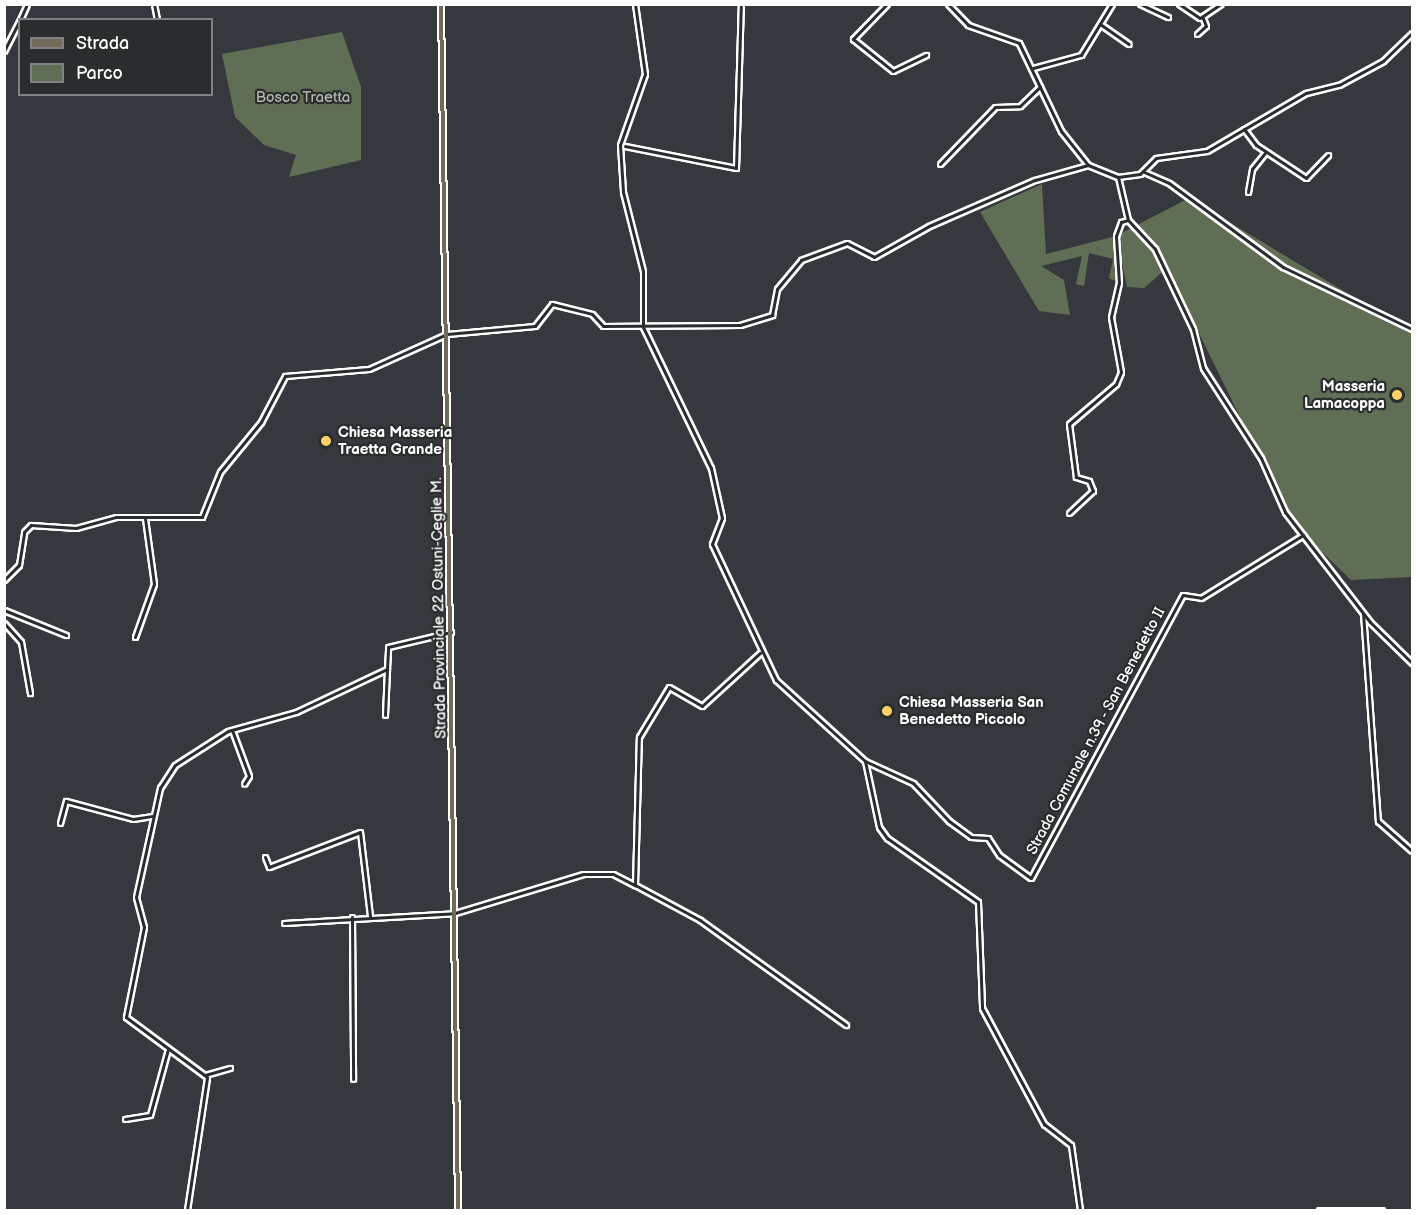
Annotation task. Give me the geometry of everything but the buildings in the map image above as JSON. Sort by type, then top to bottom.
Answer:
[{"type":"main road","name":"Strada Provinciale 22 Ostuni-Ceglie M.","points":[[441,4],[458,1210]]},
{"type":"street","points":[[21,18],[27,4]]},
{"type":"street","points":[[635,4],[645,74],[620,145],[623,192],[643,271],[643,327],[705,450],[721,514],[712,544],[760,653],[776,680],[865,761],[879,827],[887,838],[978,903],[982,1008],[1044,1124],[1071,1145],[1080,1210]]},
{"type":"street","points":[[625,146],[736,168],[741,4]]},
{"type":"street","points":[[887,4],[853,39],[893,71],[926,55]]},
{"type":"street","points":[[948,4],[968,25],[1019,42],[1034,68],[1056,124],[1088,165],[1118,177],[1144,172],[1169,183],[1284,267],[1413,329]]},
{"type":"street","points":[[1034,68],[1081,55],[1112,4]]},
{"type":"street","points":[[1140,4],[1168,17]]},
{"type":"street","points":[[1179,4],[1203,18],[1206,26],[1197,34]]},
{"type":"street","points":[[1203,18],[1221,4]]},
{"type":"street","points":[[4,51],[18,24]]},
{"type":"street","points":[[1100,24],[1129,44]]},
{"type":"street","points":[[1144,172],[1156,158],[1197,155],[1306,93],[1339,85],[1383,61],[1413,33]]},
{"type":"street","points":[[940,164],[995,107],[1020,106],[1040,87]]},
{"type":"street","points":[[1244,129],[1266,152],[1306,178],[1328,156]]},
{"type":"street","points":[[1248,192],[1252,169],[1266,152]]},
{"type":"street","points":[[4,580],[19,565],[24,532],[31,525],[76,528],[99,518],[202,518],[223,467],[261,422],[285,376],[369,369],[447,334],[535,326],[552,304],[592,314],[603,326],[687,329],[768,318],[775,311],[777,289],[801,260],[847,243],[874,257],[929,226],[1035,180],[1088,165]]},
{"type":"street","points":[[1118,177],[1128,220],[1155,249],[1193,329],[1203,368],[1303,535],[1348,590],[1370,622],[1413,663]]},
{"type":"street","points":[[1069,513],[1093,491],[1089,481],[1076,477],[1069,424],[1116,384],[1121,372],[1111,317],[1119,283],[1116,236],[1121,222],[1128,220]]},
{"type":"street","points":[[135,637],[154,584],[146,518]]},
{"type":"street","name":"Strada Comunale n.39 - San Benedetto II","points":[[865,761],[913,783],[949,821],[971,837],[988,838],[999,855],[1031,878],[1183,595],[1201,598],[1303,535]]},
{"type":"street","points":[[4,610],[66,635]]},
{"type":"street","points":[[1363,611],[1378,825],[1413,851]]},
{"type":"street","points":[[1365,626],[1370,622]]},
{"type":"street","points":[[4,623],[21,642],[30,693]]},
{"type":"street","points":[[385,715],[388,646],[451,632]]},
{"type":"street","points":[[635,885],[639,737],[669,687],[702,706],[760,653]]},
{"type":"street","points":[[205,1075],[126,1017],[144,927],[136,897],[160,788],[176,765],[232,730],[296,712],[387,669]]},
{"type":"street","points":[[232,730],[249,776],[244,784]]},
{"type":"street","points":[[60,823],[66,801],[133,819],[153,816]]},
{"type":"street","points":[[265,857],[269,867],[360,832],[370,916]]},
{"type":"street","points":[[284,923],[352,917],[455,913],[583,874],[613,873],[709,926],[846,1025]]},
{"type":"street","points":[[352,917],[353,1079]]},
{"type":"street","points":[[125,1119],[150,1115],[168,1049]]},
{"type":"street","points":[[205,1075],[230,1068]]},
{"type":"street","points":[[187,1210],[205,1075]]},
{"type":"street","points":[[1319,1210],[1382,1210]]},
{"type":"green space","name":"Bosco Traetta","points":[[342,32],[361,87],[361,160],[289,177],[296,155],[264,145],[235,117],[222,54]]},
{"type":"green space","points":[[1042,184],[1046,254],[1116,236],[1189,198],[1412,332],[1412,577],[1351,580],[1292,523],[1167,268],[1144,288],[1127,287],[1121,258],[1119,283],[1109,278],[1113,259],[1089,253],[1084,286],[1076,284],[1082,256],[1041,266],[1064,280],[1070,315],[1039,311],[980,212]]},
{"type":"place","name":"Masseria Lamacoppa","points":[[1397,395]]},
{"type":"place","name":"Chiesa Masseria Traetta Grande","points":[[326,441]]},
{"type":"place","name":"Chiesa Masseria San Benedetto Piccolo","points":[[887,711]]}]
